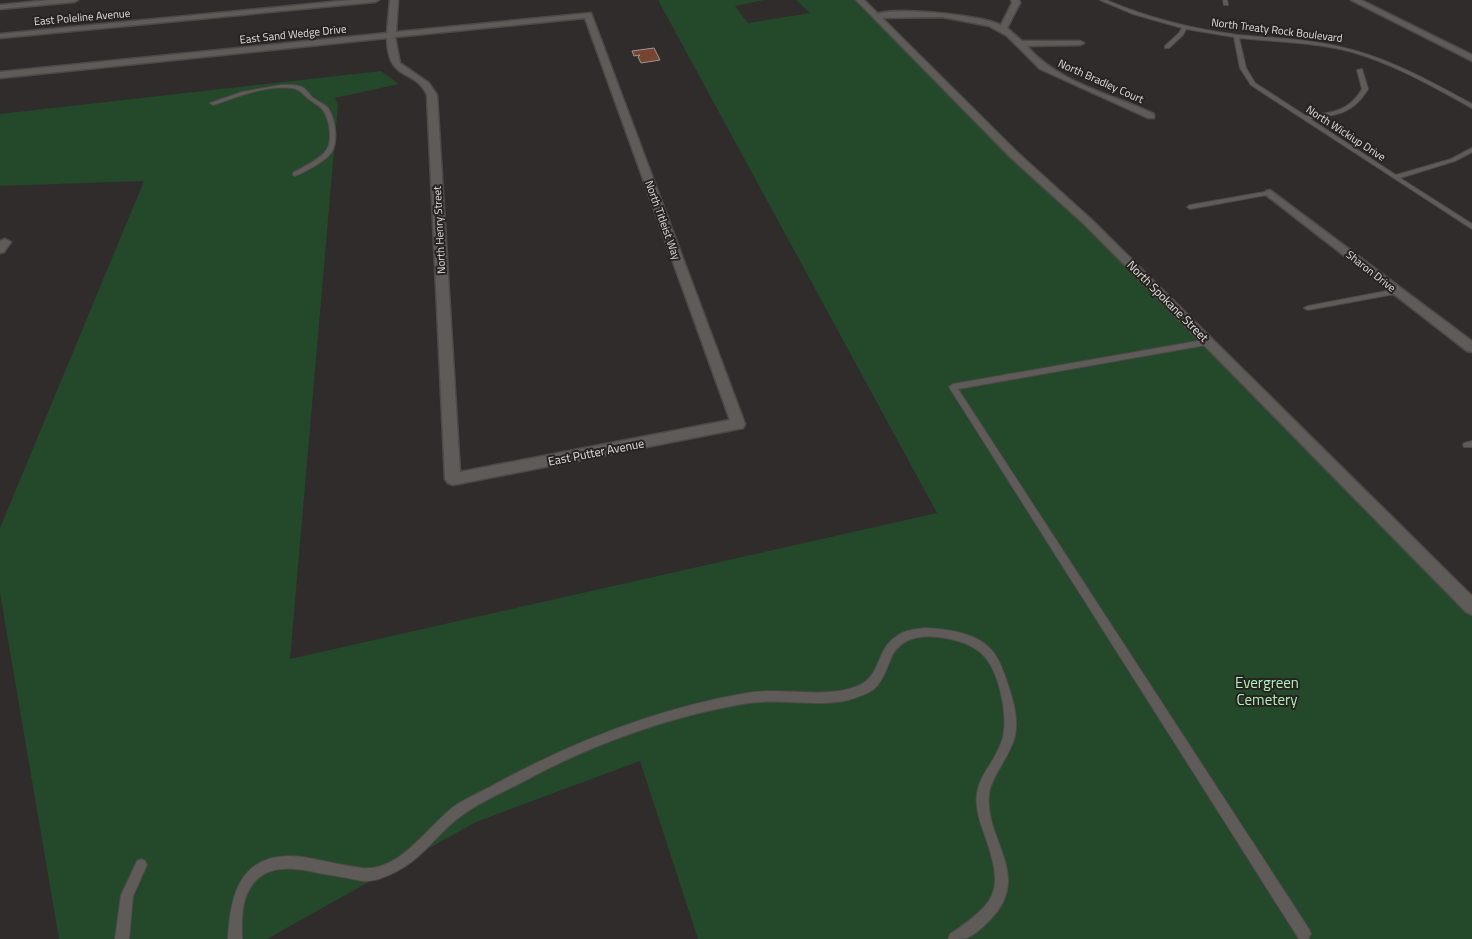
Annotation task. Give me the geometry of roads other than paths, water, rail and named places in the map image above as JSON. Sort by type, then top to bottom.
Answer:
[{"type":"street","points":[[4,6],[21,0]]},
{"type":"street","points":[[4,6],[74,0]]},
{"type":"street","name":"East Poleline Avenue","points":[[0,36],[376,0]]},
{"type":"street","name":"North Henry Street","points":[[394,0],[392,57],[400,68],[426,83],[432,95],[453,479]]},
{"type":"street","name":"North Spokane Street","points":[[860,0],[1014,155],[1089,223],[1209,342],[1472,607]]},
{"type":"street","points":[[876,16],[940,15],[969,19],[1002,28],[1012,14],[1016,3],[1015,0]]},
{"type":"street","points":[[1355,0],[1472,58]]},
{"type":"street","name":"East Sand Wedge Drive","points":[[0,75],[588,15]]},
{"type":"street","name":"North Titleist Way","points":[[588,15],[738,424]]},
{"type":"street","name":"North Bradley Court","points":[[1002,28],[1021,44],[1032,58],[1044,67],[1072,82],[1151,116]]},
{"type":"street","points":[[1021,44],[1080,43]]},
{"type":"street","name":"Sharon Drive","points":[[1270,193],[1472,348]]},
{"type":"street","name":"East Putter Avenue","points":[[453,479],[738,424]]},
{"type":"lane","name":"North Treaty Rock Boulevard","points":[[1102,0],[1184,28],[1236,36],[1334,46],[1382,59],[1472,106]]},
{"type":"lane","points":[[1167,47],[1181,34],[1184,28]]},
{"type":"lane","name":"North Wickiup Drive","points":[[1236,36],[1243,68],[1253,84],[1472,227]]},
{"type":"lane","points":[[1305,118],[1332,114],[1352,107],[1360,101],[1365,89],[1360,70]]},
{"type":"lane","points":[[213,103],[260,90],[289,86],[299,88],[310,98],[321,103],[332,122],[330,150],[318,161],[295,174]]},
{"type":"lane","points":[[1396,177],[1453,160],[1471,152]]},
{"type":"lane","points":[[1190,207],[1270,193]]},
{"type":"lane","points":[[1308,308],[1397,291]]},
{"type":"lane","points":[[1209,342],[953,387],[1304,934]]},
{"type":"lane","points":[[235,939],[235,917],[240,891],[247,880],[259,869],[276,863],[292,862],[366,875],[382,872],[410,856],[428,842],[455,813],[538,766],[638,727],[713,706],[774,695],[843,696],[862,691],[878,677],[888,654],[898,641],[910,636],[935,633],[956,635],[968,639],[990,655],[1012,713],[1011,731],[1006,747],[986,780],[982,810],[1004,882],[993,908],[974,926],[955,939]]},
{"type":"lane","points":[[122,939],[127,895],[141,865]]},
{"type":"park label","name":"Evergreen Cemetery","points":[[1267,690]]}]
